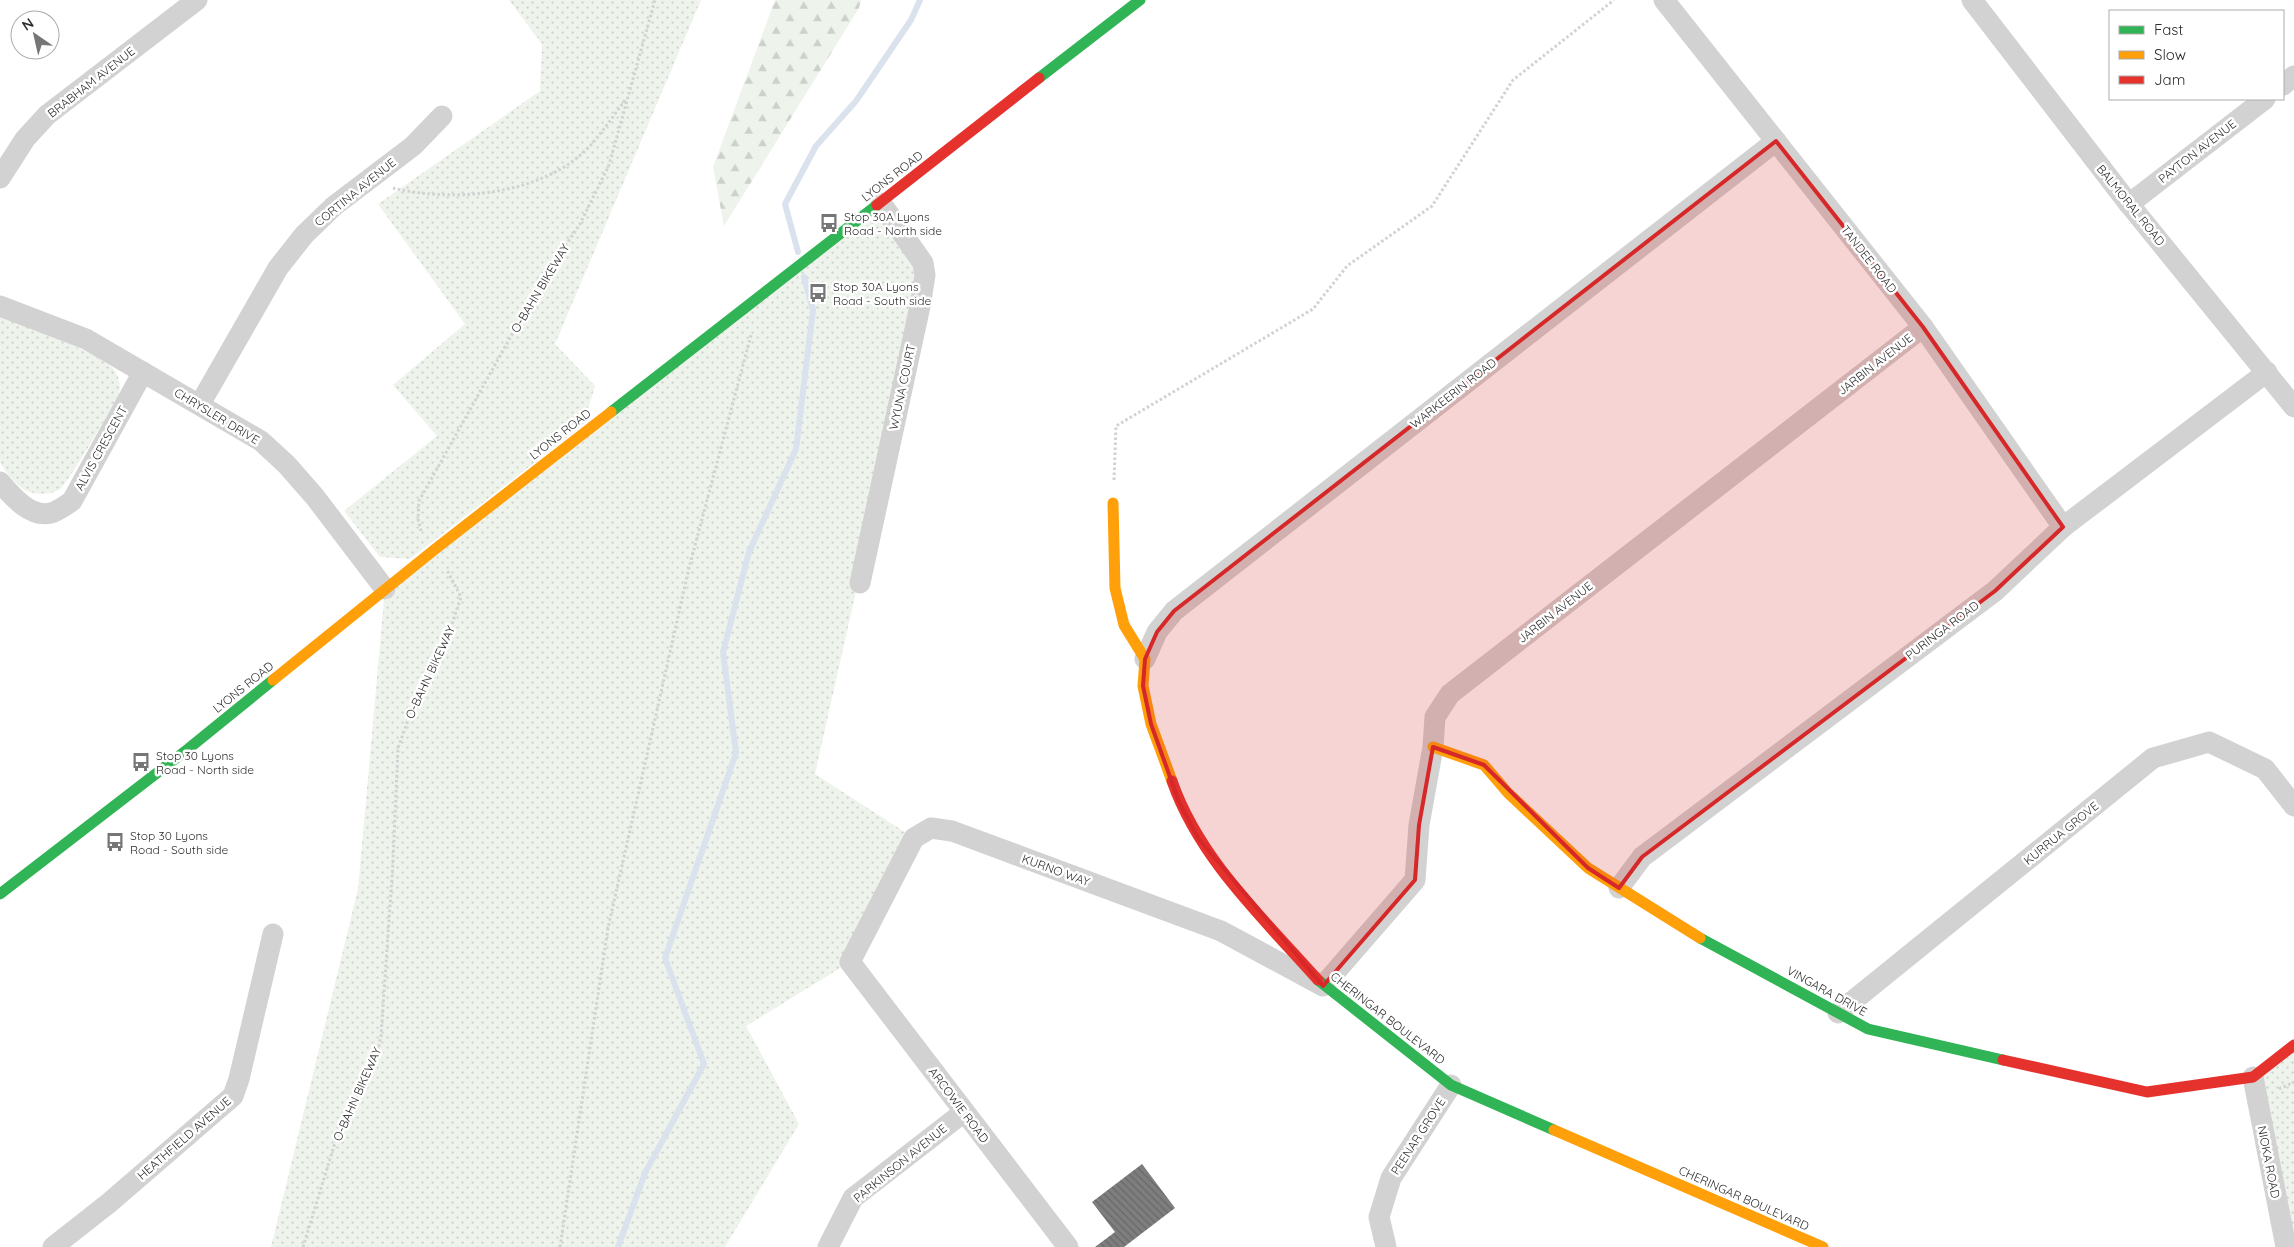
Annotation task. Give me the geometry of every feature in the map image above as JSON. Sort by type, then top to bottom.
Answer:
[{"type":"street","name":"BRABHAM AVENUE","points":[[0,178],[25,139],[47,116],[197,0]]},
{"type":"street","name":"LYONS ROAD","points":[[0,894],[188,749],[434,550],[1140,0]]},
{"type":"street","name":"TANDEE ROAD","points":[[1664,0],[1923,327],[2063,527]]},
{"type":"street","name":"BALMORAL ROAD","points":[[1972,0],[2129,204],[2294,407]]},
{"type":"street","points":[[2284,84],[2294,76]]},
{"type":"street","name":"PAYTON AVENUE","points":[[2129,204],[2264,100]]},
{"type":"street","name":"CORTINA AVENUE","points":[[200,404],[278,268],[310,229],[334,206],[413,146],[442,116]]},
{"type":"street","name":"WARKEERIN ROAD","points":[[1145,659],[1157,632],[1174,611],[1776,141]]},
{"type":"street","name":"WYUNA COURT","points":[[860,584],[918,315],[925,274],[918,254],[880,203]]},
{"type":"street","name":"CHRYSLER DRIVE","points":[[0,306],[49,323],[86,340],[200,404],[261,441],[287,465],[315,497],[385,589]]},
{"type":"street","name":"JARBIN AVENUE","points":[[1323,986],[1415,880],[1419,825],[1433,747],[1435,717],[1450,694],[1923,327]]},
{"type":"street","name":"ALVIS CRESCENT","points":[[0,482],[14,498],[30,510],[50,513],[72,501],[143,372]]},
{"type":"street","name":"PURINGA ROAD","points":[[1619,888],[1642,857],[1995,591],[2063,527],[2267,372]]},
{"type":"street","points":[[1113,503],[1115,588],[1124,625],[1145,659]]},
{"type":"street","name":"CHERINGAR BOULEVARD","points":[[1145,659],[1143,686],[1151,724],[1179,802],[1198,838],[1229,878],[1323,986],[1452,1085],[1823,1247]]},
{"type":"street","name":"KURRUA GROVE","points":[[1838,1013],[2153,758],[2209,742],[2265,769],[2294,806]]},
{"type":"street","name":"VINGARA DRIVE","points":[[1433,747],[1484,765],[1508,793],[1588,868],[1681,928],[1868,1029],[2147,1092],[2253,1077],[2294,1045]]},
{"type":"street","name":"KURNO WAY","points":[[850,962],[914,838],[931,828],[952,831],[1221,932],[1323,986]]},
{"type":"street","name":"HEATHFIELD AVENUE","points":[[53,1247],[109,1203],[233,1096],[239,1079],[273,934]]},
{"type":"street","name":"ARCOWIE ROAD","points":[[850,962],[1068,1247]]},
{"type":"street","name":"NIOKA ROAD","points":[[2253,1077],[2286,1247]]},
{"type":"street","name":"PEENAR GROVE","points":[[1386,1247],[1379,1217],[1391,1178],[1452,1085]]},
{"type":"street","name":"PARKINSON AVENUE","points":[[828,1247],[853,1198],[964,1112]]},
{"type":"path","name":"O-BAHN BIKEWAY","points":[[303,1247],[338,1133],[377,1055],[381,1036],[393,862],[398,748],[414,703],[448,636],[461,597],[453,579],[420,529],[418,519],[419,501],[544,276],[580,224],[610,165],[655,0]]},
{"type":"path","points":[[1113,503],[1116,426],[1314,309],[1347,266],[1432,206],[1513,80],[1614,0]]},
{"type":"path","points":[[366,181],[406,191],[448,196],[506,190],[553,174],[588,148],[628,97]]},
{"type":"path","points":[[560,1247],[608,928],[690,568],[751,333]]},
{"type":"path","points":[[2278,1089],[2294,1082]]},
{"type":"highlighted area","points":[[1776,141],[1923,327],[2063,527],[1995,591],[1642,857],[1619,888],[1588,868],[1484,765],[1433,747],[1419,825],[1415,880],[1323,986],[1198,838],[1179,802],[1151,724],[1143,686],[1145,659],[1157,632],[1174,611]]},
{"type":"green space","points":[[509,0],[701,0],[555,344],[595,386],[583,425],[410,559],[380,557],[344,511],[437,436],[393,385],[465,324],[378,204],[540,91],[542,44]]},
{"type":"green space","points":[[775,0],[861,0],[859,8],[724,226],[713,167]]},
{"type":"green space","points":[[881,203],[910,244],[920,306],[815,774],[914,838],[850,962],[746,1026],[799,1124],[725,1247],[271,1247],[358,889],[385,589]]},
{"type":"green space","points":[[0,317],[62,341],[96,357],[108,364],[115,371],[119,379],[120,387],[116,400],[81,460],[60,489],[52,492],[44,494],[27,491],[15,482],[0,461]]},
{"type":"green space","points":[[2294,1045],[2294,1247],[2253,1077]]},
{"type":"building","points":[[1142,1164],[1175,1208],[1124,1247],[1095,1247],[1115,1232],[1092,1202]]},
{"type":"waterway","points":[[798,252],[785,204],[816,146],[856,101],[911,20],[920,0]]},
{"type":"waterway","points":[[618,1247],[645,1173],[704,1064],[665,958],[736,753],[723,652],[749,552],[796,449],[813,310],[804,277]]},
{"type":"traffic: fast","points":[[1039,78],[1140,0]]},
{"type":"traffic: fast","points":[[611,412],[877,205]]},
{"type":"traffic: fast","points":[[0,894],[188,749],[273,680]]},
{"type":"traffic: fast","points":[[1700,938],[1868,1029],[2003,1060]]},
{"type":"traffic: fast","points":[[1318,980],[1451,1085],[1554,1130]]},
{"type":"traffic: slow","points":[[273,680],[434,550],[611,412]]},
{"type":"traffic: slow","points":[[1113,503],[1115,588],[1124,625],[1145,659],[1143,686],[1151,724],[1172,781]]},
{"type":"traffic: slow","points":[[1433,747],[1484,765],[1508,793],[1588,868],[1700,938]]},
{"type":"traffic: slow","points":[[1554,1130],[1823,1247]]},
{"type":"traffic: jam","points":[[877,205],[1039,78]]},
{"type":"traffic: jam","points":[[1172,781],[1184,809],[1216,862],[1255,911],[1318,980]]},
{"type":"traffic: jam","points":[[2003,1060],[2147,1092],[2253,1077],[2294,1045]]},
{"type":"place","name":"Stop 30A Lyons Road - North side","points":[[829,223]]},
{"type":"place","name":"Stop 30A Lyons Road - South side","points":[[818,293]]},
{"type":"place","name":"Stop 30 Lyons Road - North side","points":[[141,762]]},
{"type":"place","name":"Stop 30 Lyons Road - South side","points":[[115,842]]}]
